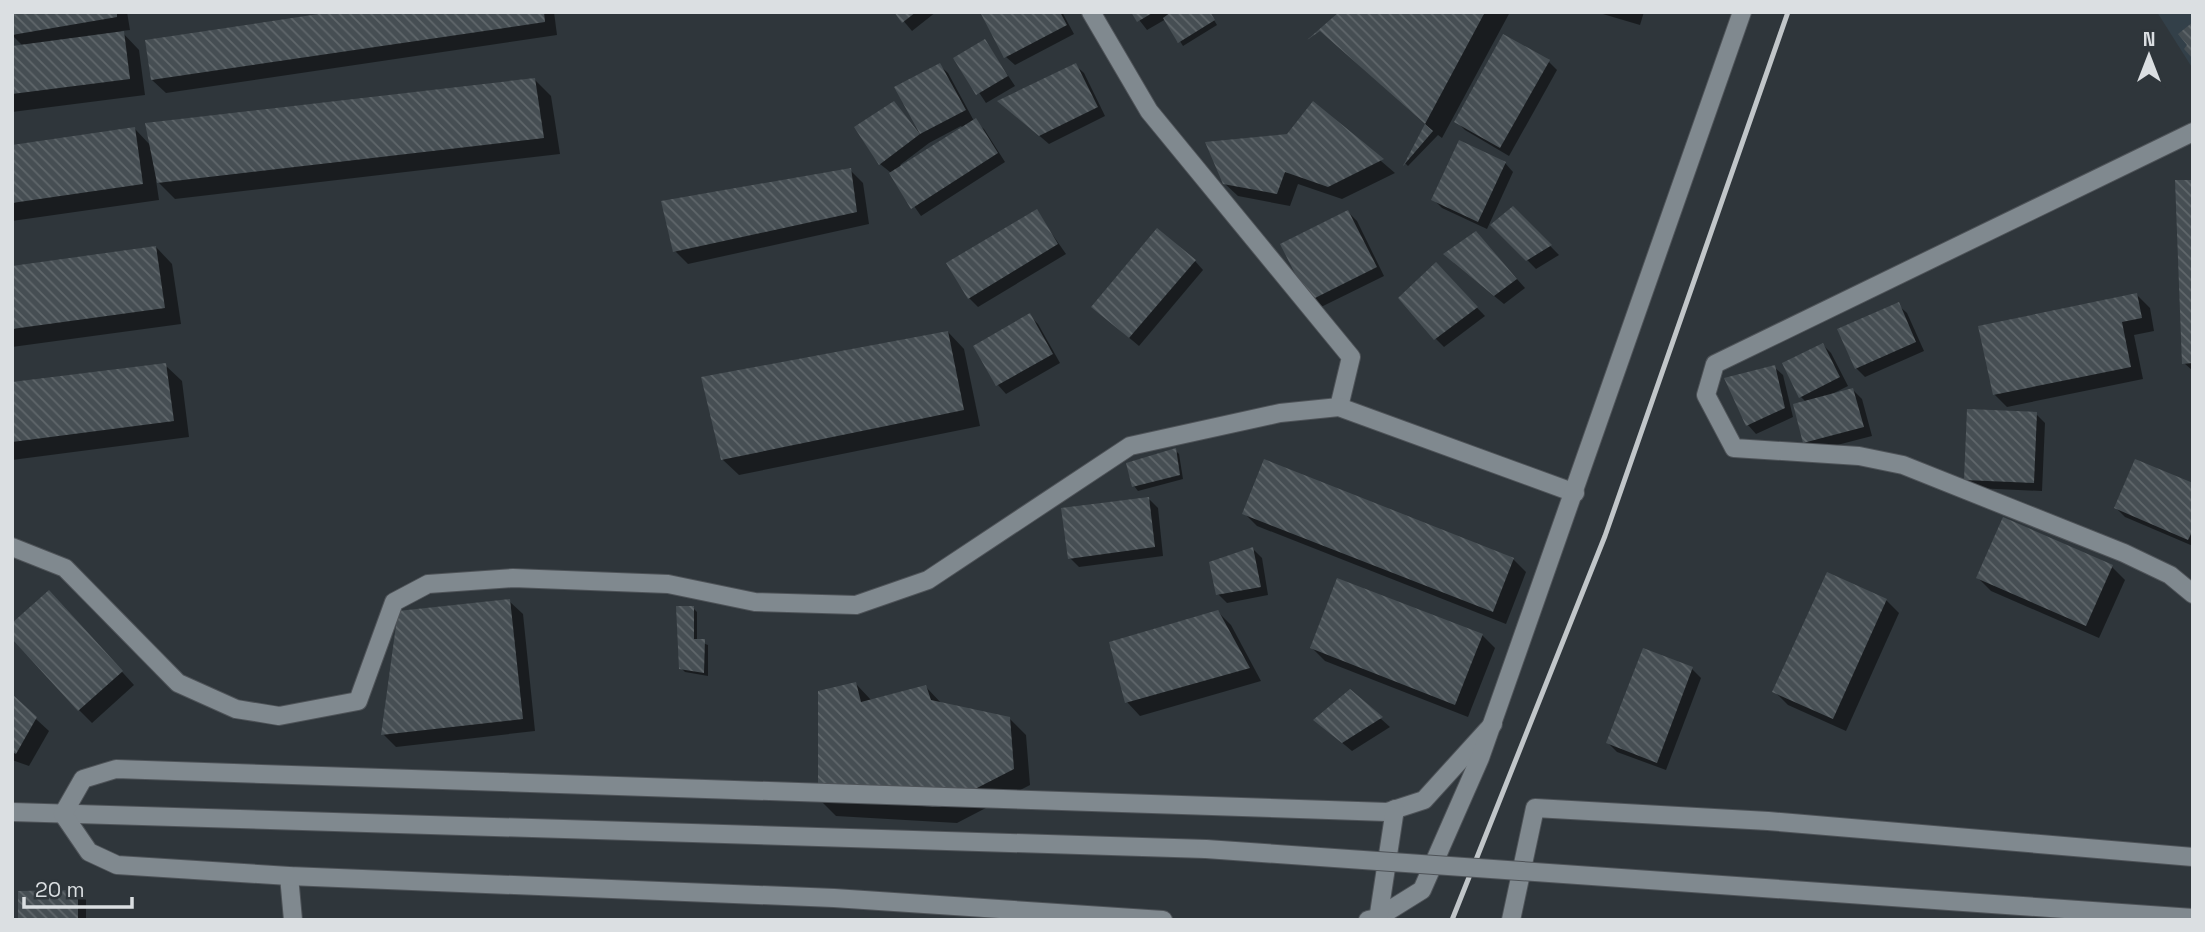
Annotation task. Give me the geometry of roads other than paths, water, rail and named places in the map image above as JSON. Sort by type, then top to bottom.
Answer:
[{"type":"street","points":[[1091,12],[1149,111],[1350,357],[1339,407]]},
{"type":"street","points":[[1375,919],[1422,890],[1493,724],[1742,12]]},
{"type":"street","points":[[2193,132],[1715,363],[1706,395],[1734,449],[1859,456],[1903,465],[2124,553],[2170,575],[2193,594]]},
{"type":"street","points":[[12,547],[65,568],[178,683],[236,709],[279,716],[358,701],[394,602],[428,584],[513,578],[668,584],[755,602],[856,605],[928,580],[1130,446],[1280,413],[1339,407],[1575,493]]},
{"type":"street","points":[[63,814],[83,779],[117,769],[1387,812],[1424,800],[1493,724]]},
{"type":"street","points":[[1511,920],[1535,808],[1768,821],[2193,857]]},
{"type":"street","points":[[1375,919],[1395,809]]},
{"type":"street","points":[[12,812],[1206,849],[2193,918]]},
{"type":"street","points":[[63,814],[89,852],[117,865],[946,913],[1163,920]]},
{"type":"street","points":[[289,876],[293,920]]},
{"type":"railway","points":[[1452,920],[1605,536],[1788,12]]}]
